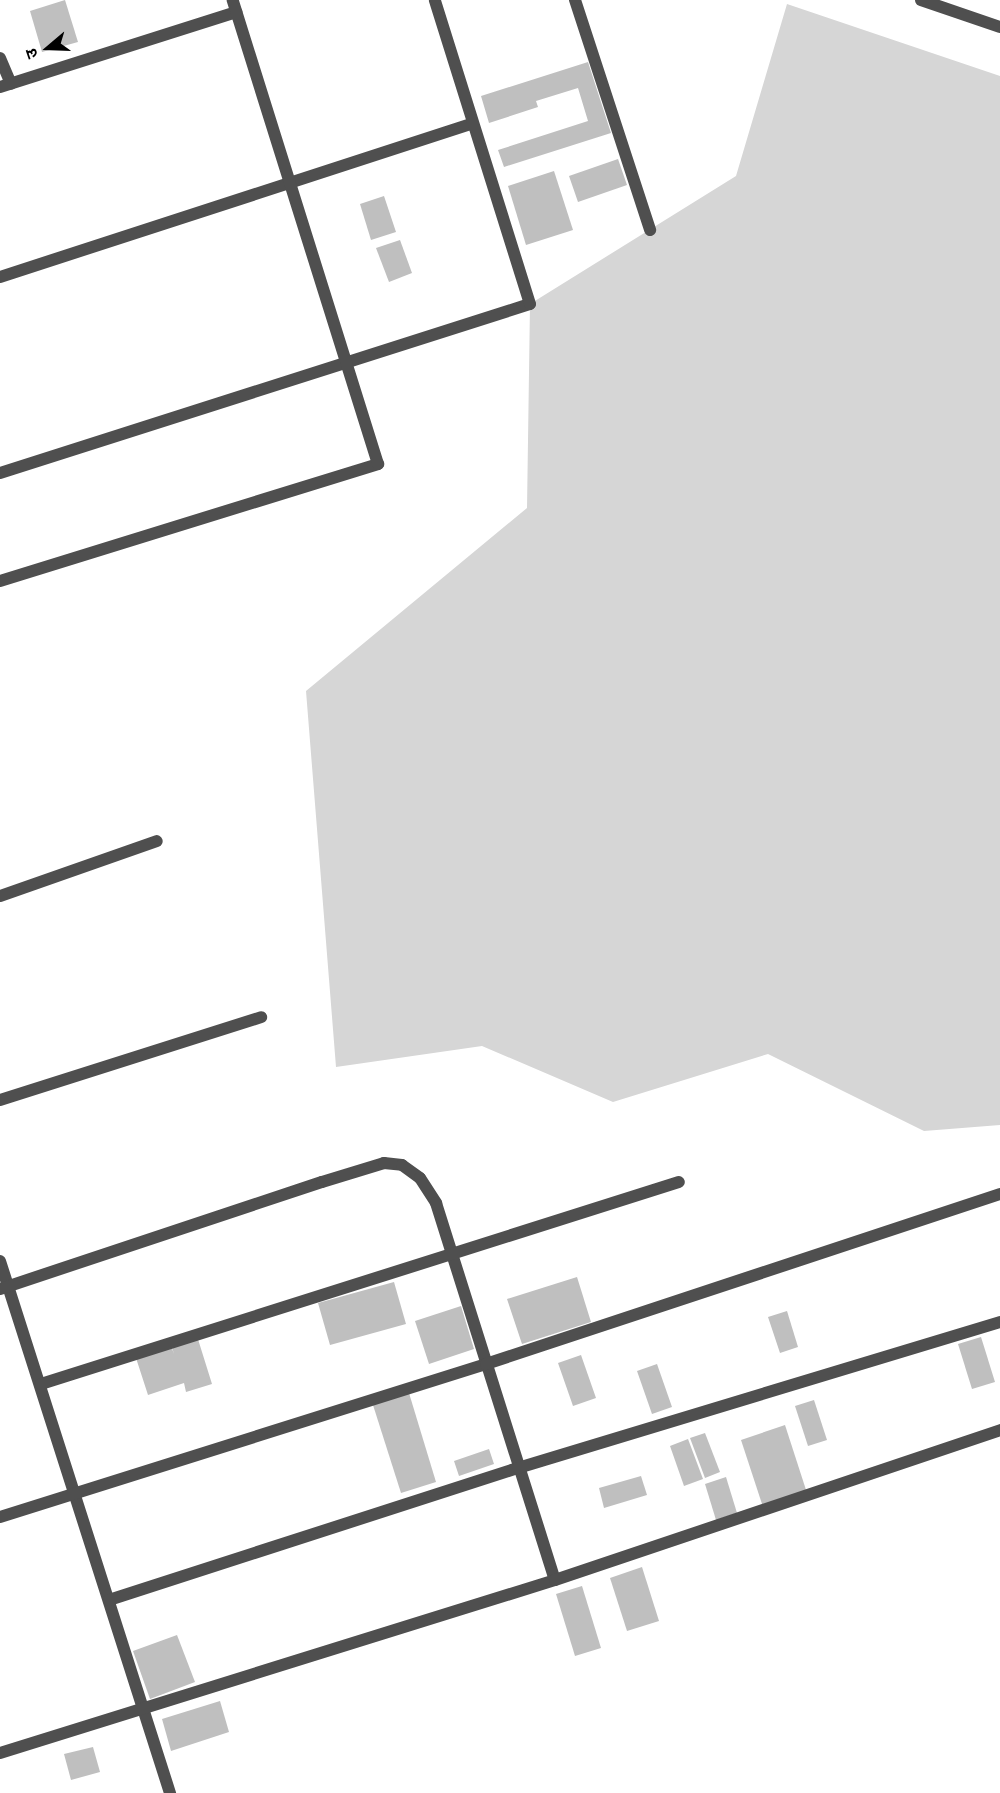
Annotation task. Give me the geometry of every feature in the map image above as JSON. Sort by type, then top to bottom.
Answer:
[{"type":"street","points":[[0,472],[346,360],[530,304],[435,0]]},
{"type":"street","points":[[575,0],[650,230]]},
{"type":"street","points":[[921,0],[1000,27]]},
{"type":"street","points":[[0,58],[5,86],[234,6],[291,181],[378,464],[0,581]]},
{"type":"street","points":[[0,278],[473,123]]},
{"type":"street","points":[[0,896],[157,841]]},
{"type":"street","points":[[0,1100],[261,1017]]},
{"type":"street","points":[[4,1287],[384,1163],[402,1165],[420,1178],[436,1203],[555,1580]]},
{"type":"street","points":[[41,1384],[679,1182]]},
{"type":"street","points":[[0,1517],[486,1364],[1000,1194]]},
{"type":"street","points":[[0,1261],[4,1287],[41,1384],[170,1793]]},
{"type":"street","points":[[109,1600],[518,1468],[1000,1322]]},
{"type":"street","points":[[0,1753],[555,1580],[1000,1430]]},
{"type":"shaded area","points":[[787,4],[1000,76],[1000,1125],[924,1131],[768,1054],[613,1102],[482,1046],[336,1067],[306,691],[527,508],[530,304],[736,176]]},
{"type":"building","points":[[65,0],[78,42],[42,52],[30,11]]},
{"type":"building","points":[[588,62],[611,133],[504,167],[498,150],[588,121],[578,88],[536,101],[538,107],[489,123],[481,96]]},
{"type":"building","points":[[618,159],[627,185],[578,202],[569,176]]},
{"type":"building","points":[[554,171],[573,230],[526,245],[508,186]]},
{"type":"building","points":[[384,196],[396,232],[371,240],[360,204]]},
{"type":"building","points":[[400,240],[412,273],[389,282],[376,248]]},
{"type":"building","points":[[577,1277],[591,1322],[522,1344],[507,1299]]},
{"type":"building","points":[[394,1282],[406,1324],[330,1345],[318,1303]]},
{"type":"building","points":[[461,1306],[474,1349],[429,1364],[415,1321]]},
{"type":"building","points":[[787,1311],[798,1347],[780,1353],[768,1317]]},
{"type":"building","points":[[197,1336],[212,1384],[186,1392],[184,1383],[148,1395],[136,1358],[171,1346],[174,1354],[171,1344]]},
{"type":"building","points":[[981,1337],[995,1382],[972,1389],[958,1344]]},
{"type":"building","points":[[581,1355],[596,1398],[573,1406],[558,1363]]},
{"type":"building","points":[[657,1364],[672,1407],[652,1414],[637,1371]]},
{"type":"building","points":[[409,1393],[436,1482],[401,1493],[373,1405]]},
{"type":"building","points":[[814,1400],[827,1440],[808,1446],[795,1406]]},
{"type":"building","points":[[785,1425],[807,1493],[763,1507],[741,1440]]},
{"type":"building","points":[[705,1433],[720,1472],[705,1478],[690,1438]]},
{"type":"building","points":[[688,1439],[703,1479],[684,1486],[670,1446]]},
{"type":"building","points":[[489,1449],[494,1464],[459,1476],[454,1461]]},
{"type":"building","points":[[641,1476],[647,1495],[604,1508],[599,1488]]},
{"type":"building","points":[[726,1477],[737,1513],[716,1520],[705,1484]]},
{"type":"building","points":[[642,1567],[659,1621],[627,1631],[610,1578]]},
{"type":"building","points":[[582,1586],[601,1648],[575,1656],[556,1594]]},
{"type":"building","points":[[177,1635],[195,1682],[150,1699],[133,1651]]},
{"type":"building","points":[[220,1701],[229,1732],[171,1751],[162,1719]]},
{"type":"building","points":[[93,1747],[100,1772],[71,1780],[64,1754]]}]
